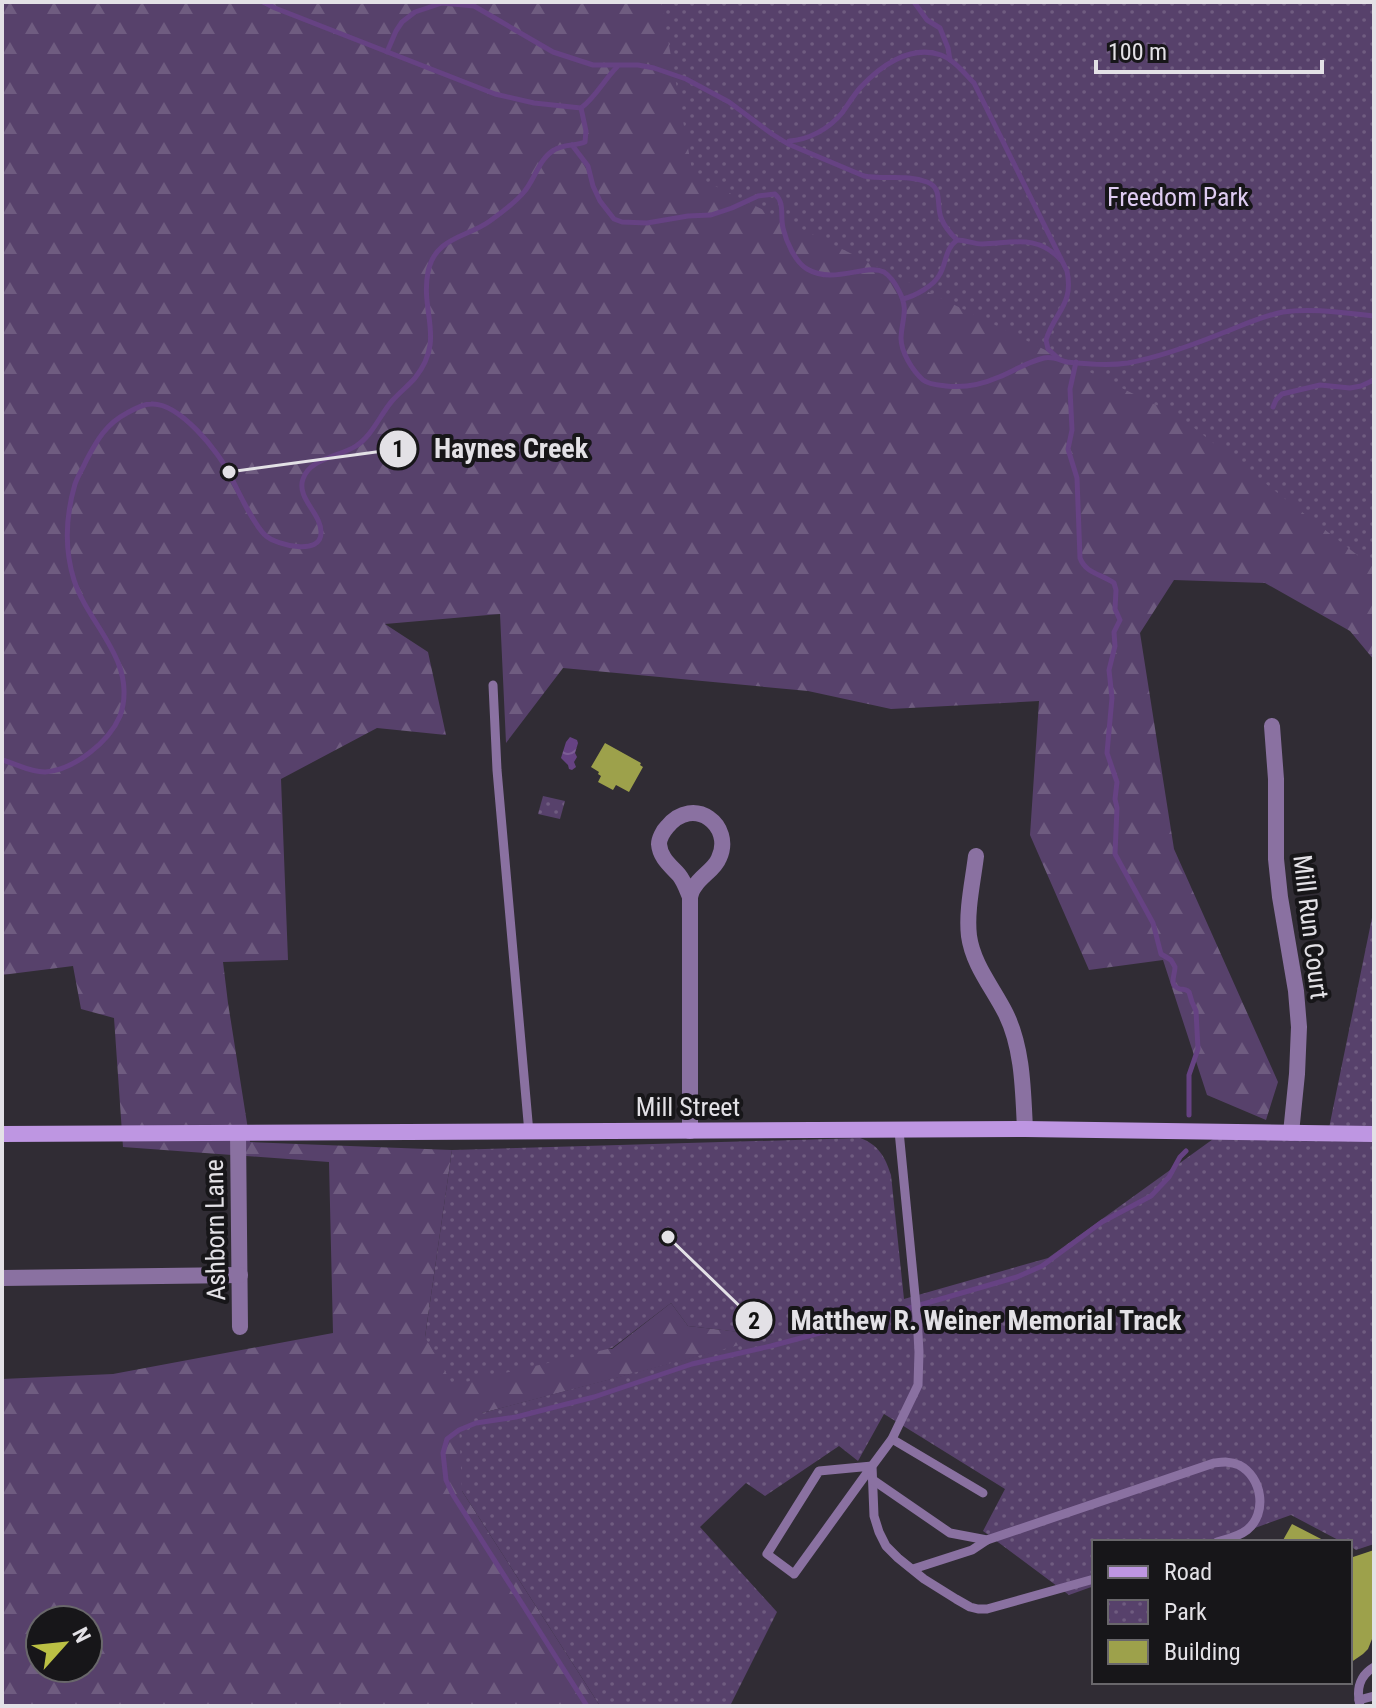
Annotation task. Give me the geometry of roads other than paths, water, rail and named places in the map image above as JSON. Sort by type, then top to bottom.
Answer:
[{"type":"street","name":"Mill Run Court","points":[[1272,726],[1276,779],[1276,859],[1299,1027],[1291,1133]]},
{"type":"street","points":[[690,897],[680,877],[666,863],[659,845],[663,831],[686,813],[705,815],[717,826],[722,841],[719,859],[695,885],[690,897],[690,1131]]},
{"type":"street","points":[[976,856],[968,924],[971,946],[1013,1032],[1021,1077],[1025,1129]]},
{"type":"street","name":"Mill Street","points":[[2,1134],[1025,1129],[1374,1134]]},
{"type":"street","name":"Ashborn Lane","points":[[238,1133],[240,1327]]},
{"type":"street","points":[[2,1278],[240,1275]]},
{"type":"lane","points":[[493,685],[497,770],[529,1133]]},
{"type":"lane","points":[[872,1466],[819,1471],[767,1554],[794,1574],[892,1439],[918,1385],[917,1316],[899,1131]]},
{"type":"lane","points":[[892,1439],[983,1493]]},
{"type":"lane","points":[[913,1569],[972,1550],[987,1540],[1227,1461],[1249,1474],[1260,1498],[1259,1511],[1247,1530],[1224,1540]]},
{"type":"lane","points":[[872,1466],[874,1516],[886,1546],[924,1579],[956,1599],[978,1609],[1092,1580]]},
{"type":"lane","points":[[873,1480],[950,1533],[987,1540]]},
{"type":"lane","points":[[1374,1667],[1362,1677],[1358,1688],[1359,1703],[1374,1696]]},
{"type":"water","points":[[570,737],[578,743],[574,762],[576,767],[572,770],[561,758]]},
{"type":"waterway","points":[[263,2],[495,94],[534,103],[581,108],[617,67]]},
{"type":"waterway","points":[[914,2],[927,20],[940,28],[950,60]]},
{"type":"waterway","points":[[387,52],[402,22],[415,12],[442,3],[474,6],[553,52],[593,65],[638,65],[686,79],[729,102],[788,144],[864,176],[912,178],[927,182],[936,189],[942,220],[957,240],[982,244],[1034,243],[1061,260]]},
{"type":"waterway","points":[[789,141],[825,129],[868,80],[896,60],[929,52],[955,63],[974,83],[1067,271],[1066,300],[1046,340],[1048,349],[1059,359]]},
{"type":"waterway","points":[[2,760],[39,772],[67,766],[99,745],[115,726],[122,710],[124,684],[121,671],[109,643],[78,591],[68,544],[68,520],[75,484],[94,446],[108,427],[120,417],[145,405],[162,406],[174,411],[197,430],[217,454],[251,516],[266,536],[288,545],[314,544],[319,540],[320,526],[303,493],[303,479],[318,462],[362,442],[424,364],[431,338],[426,287],[432,260],[444,245],[481,227],[516,200],[554,150],[585,142],[581,108]]},
{"type":"waterway","points":[[572,145],[588,166],[600,201],[614,219],[622,222],[647,223],[711,215],[758,196],[775,194],[781,205],[783,228],[789,245],[807,269],[828,275],[877,270],[891,278],[904,304],[901,343],[905,355],[919,376],[934,384],[959,386],[980,383],[1047,358],[1090,364],[1128,363],[1175,351],[1283,312],[1317,311],[1374,316]]},
{"type":"waterway","points":[[903,299],[933,283],[948,251],[957,240]]},
{"type":"waterway","points":[[1076,362],[1070,389],[1072,430],[1068,449],[1077,478],[1080,558],[1090,571],[1114,583],[1115,609],[1120,620],[1114,632],[1115,646],[1109,670],[1112,698],[1107,753],[1117,782],[1115,854],[1153,923],[1161,954],[1171,960],[1175,967],[1174,985],[1189,992],[1196,1011],[1198,1049],[1189,1075],[1189,1115]]},
{"type":"waterway","points":[[1273,407],[1282,394],[1320,385],[1350,388],[1374,380]]},
{"type":"waterway","points":[[587,1706],[453,1495],[446,1480],[443,1453],[447,1439],[476,1423],[516,1417],[594,1397],[692,1364],[861,1322],[1017,1277],[1042,1266],[1102,1222],[1151,1196],[1169,1177],[1186,1151]]},
{"type":"place","name":"Haynes Creek","points":[[229,472]]},
{"type":"place","name":"Matthew R. Weiner Memorial Track","points":[[668,1237]]},
{"type":"park label","name":"Freedom Park","points":[[1178,197]]}]
